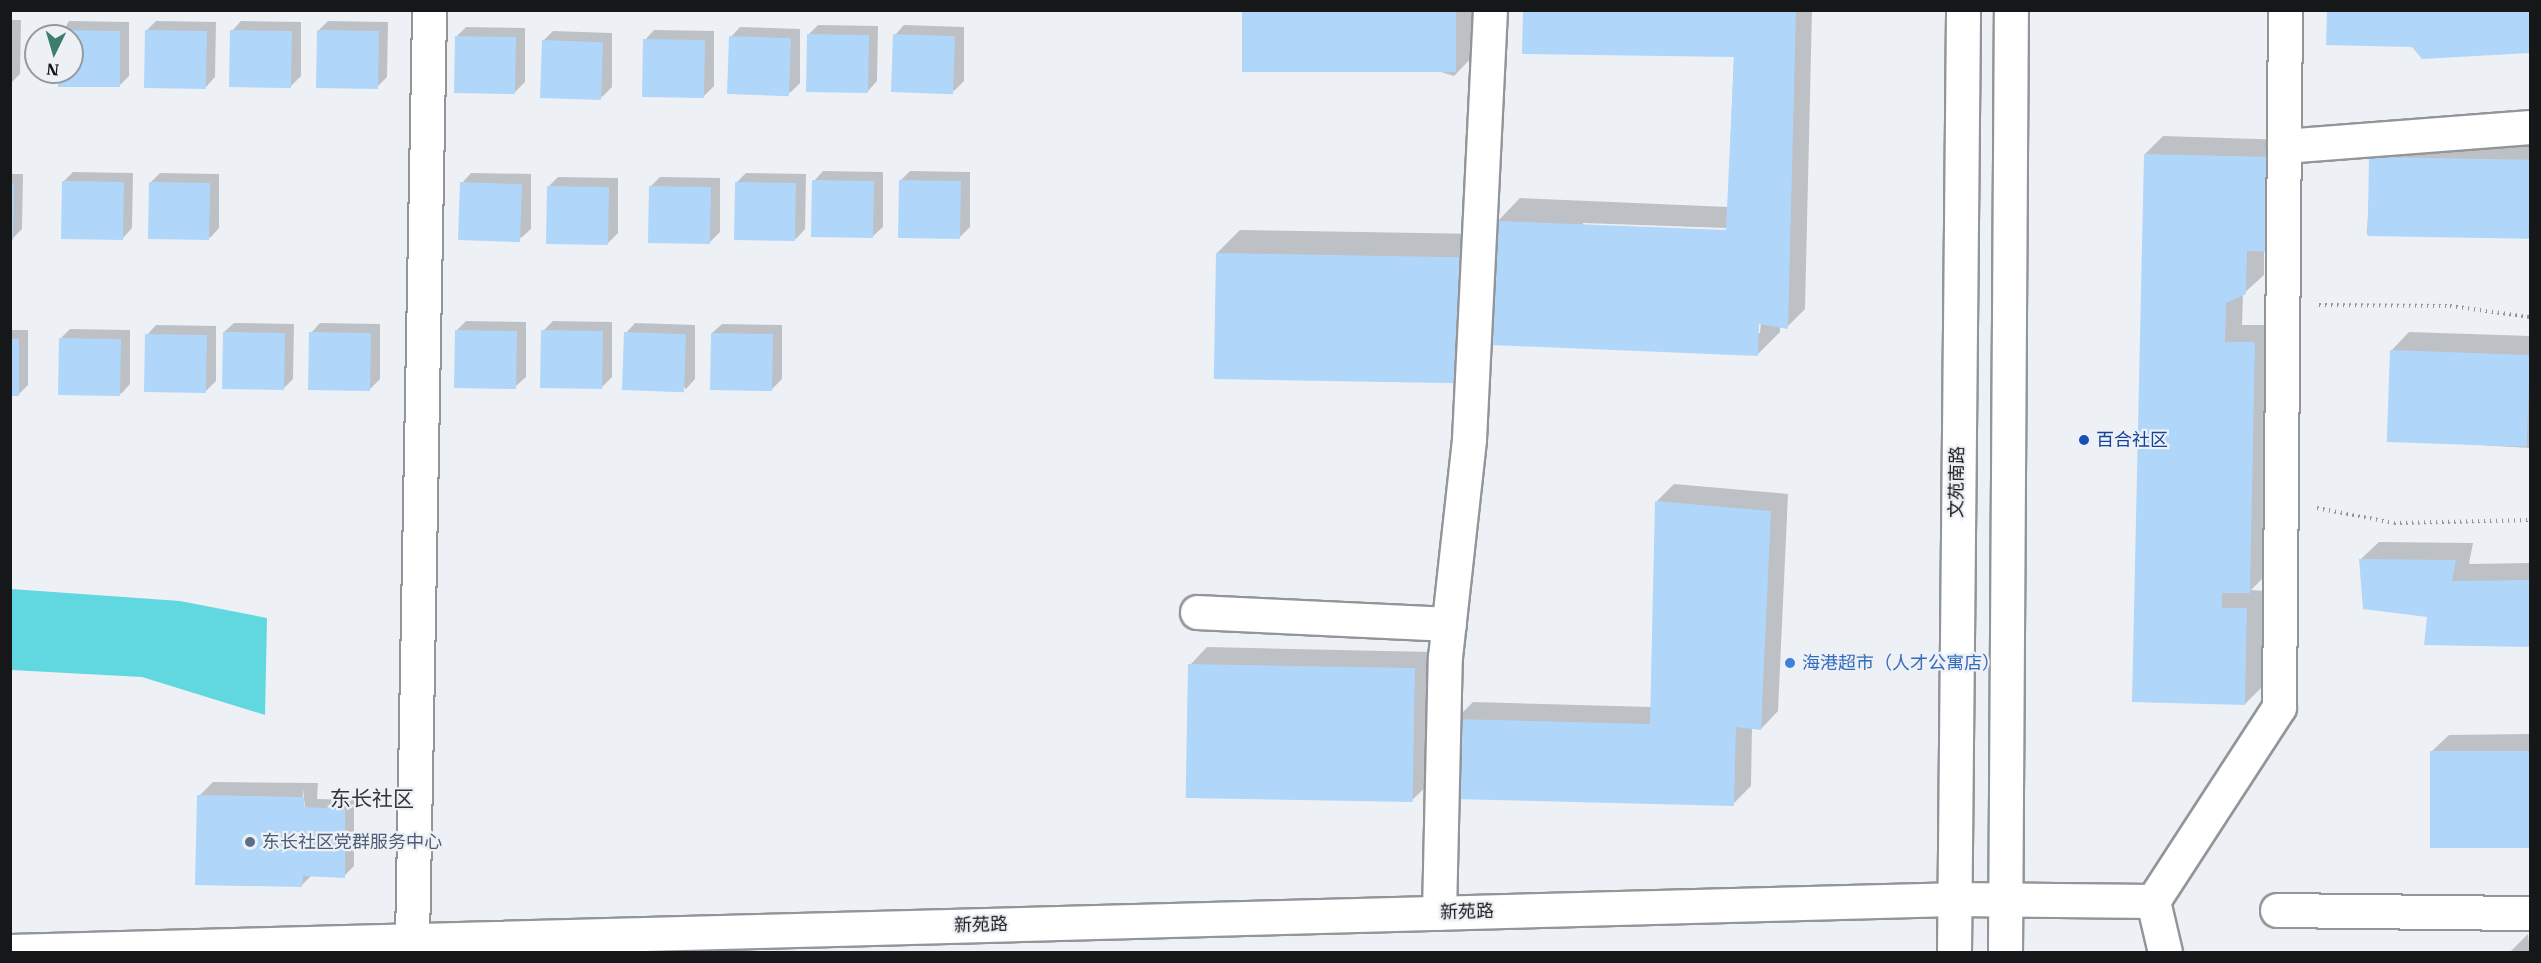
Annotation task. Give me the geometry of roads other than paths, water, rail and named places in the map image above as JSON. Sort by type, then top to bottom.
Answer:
[{"type":"street","points":[[412,940],[429,10]]},
{"type":"street","points":[[1439,913],[1449,624],[1469,440],[1490,10]]},
{"type":"street","name":"文苑南路","points":[[1954,952],[1952,899],[1963,10]]},
{"type":"street","points":[[2005,952],[2011,10]]},
{"type":"street","points":[[2165,952],[2153,901],[2279,707],[2285,10]]},
{"type":"street","points":[[2284,146],[2530,127]]},
{"type":"street","points":[[1197,612],[1449,624]]},
{"type":"street","name":"新苑路","points":[[10,951],[412,940],[1048,938],[1439,913],[1952,899],[2153,901]]},
{"type":"street","points":[[2277,910],[2530,913]]},
{"type":"water","points":[[11,589],[180,601],[267,618],[265,715],[142,677],[11,670]]},
{"type":"place","name":"百合社区","points":[[2084,440]]},
{"type":"place","name":"海港超市（人才公寓店）","points":[[1790,663]]},
{"type":"place","name":"东长社区党群服务中心","points":[[250,842]]},
{"type":"district","name":"东长社区","points":[[372,798]]}]
